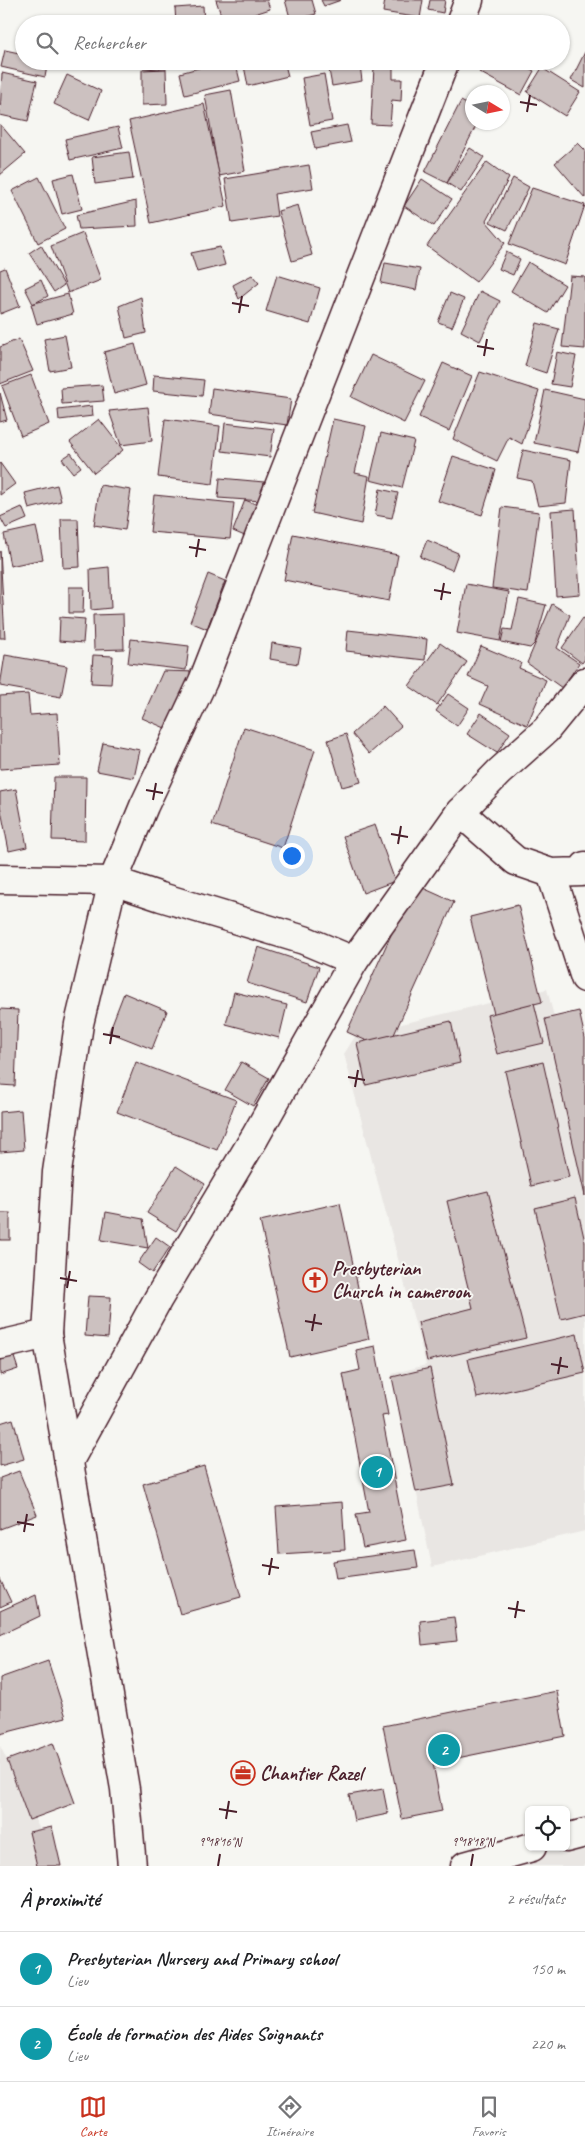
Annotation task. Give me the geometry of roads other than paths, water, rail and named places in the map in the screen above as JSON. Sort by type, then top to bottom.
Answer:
[{"type":"street","points":[[463,15],[469,0]]},
{"type":"street","points":[[132,1866],[125,1789],[47,1334],[57,1172],[79,1024],[113,881],[144,806],[203,681],[441,70]]},
{"type":"street","points":[[69,1461],[158,1300],[255,1137],[354,961],[460,812],[499,772],[546,730],[585,682]]},
{"type":"street","points":[[546,730],[585,705]]},
{"type":"street","points":[[460,812],[516,861],[552,872],[582,872],[585,866]]},
{"type":"street","points":[[552,872],[585,978]]},
{"type":"street","points":[[0,879],[113,881],[304,940],[354,961]]},
{"type":"street","points":[[0,1345],[47,1334]]},
{"type":"street","points":[[570,1837],[585,1833]]},
{"type":"street","points":[[465,1866],[525,1849]]},
{"type":"place","name":"Presbyterian Church in cameroon","points":[[315,1280]]},
{"type":"place","name":"Presbyterian Nursery and Primary school","points":[[377,1472]]},
{"type":"place","name":"École de formation des Aides Soignants","points":[[444,1750]]},
{"type":"place","name":"Chantier Razel","points":[[243,1773]]}]
